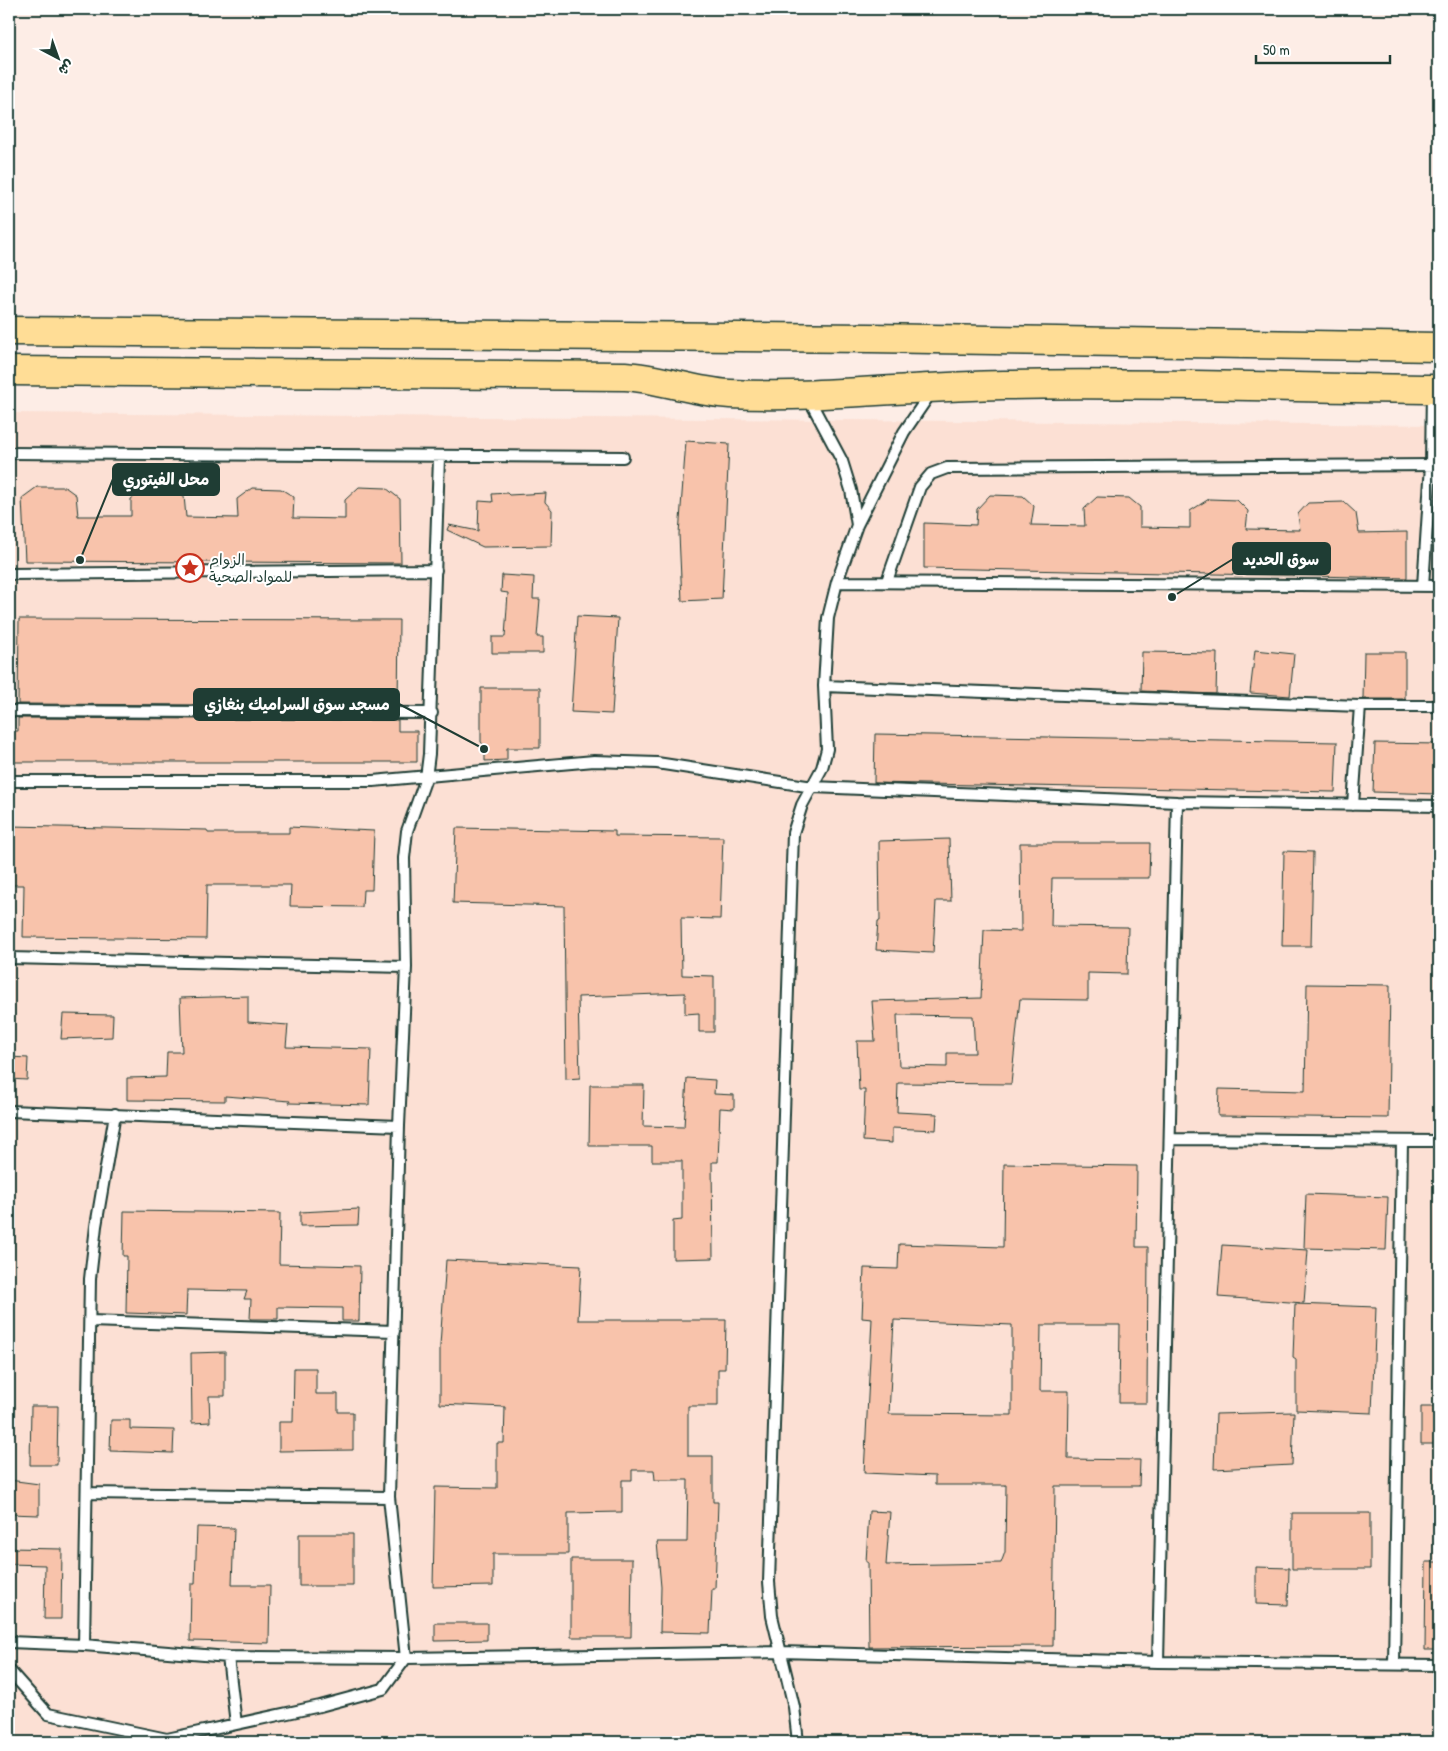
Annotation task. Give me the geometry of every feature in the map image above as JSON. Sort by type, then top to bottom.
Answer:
[{"type":"main road","points":[[9,331],[870,338],[1439,347]]},
{"type":"main road","points":[[9,371],[624,376],[655,379],[727,394],[807,396],[936,386],[1141,384],[1436,389]]},
{"type":"lane","points":[[798,1742],[794,1707],[780,1652],[769,1582],[793,833],[802,805],[822,768],[827,749],[824,686],[828,618],[837,582],[857,525],[904,432],[936,386]]},
{"type":"lane","points":[[1423,586],[1435,465],[1436,389]]},
{"type":"lane","points":[[807,396],[842,461],[851,490],[857,525]]},
{"type":"lane","points":[[9,453],[439,458],[623,457]]},
{"type":"lane","points":[[9,1670],[48,1714],[167,1739],[383,1689],[406,1658],[389,1496],[399,1126],[406,967],[404,858],[407,831],[426,778],[432,713],[439,458]]},
{"type":"lane","points":[[887,581],[920,487],[931,474],[947,468],[1435,465]]},
{"type":"lane","points":[[9,574],[436,570]]},
{"type":"lane","points":[[837,582],[1439,586]]},
{"type":"lane","points":[[824,686],[1360,706],[1439,706]]},
{"type":"lane","points":[[1353,805],[1360,706]]},
{"type":"lane","points":[[9,711],[432,713]]},
{"type":"lane","points":[[9,780],[373,781],[426,778],[535,765],[594,761],[657,763],[813,787],[1177,802],[1439,806]]},
{"type":"lane","points":[[1158,1662],[1177,802]]},
{"type":"lane","points":[[9,958],[406,967]]},
{"type":"lane","points":[[9,1111],[399,1126]]},
{"type":"lane","points":[[84,1645],[90,1279],[96,1226],[115,1114]]},
{"type":"lane","points":[[1170,1138],[1439,1142]]},
{"type":"lane","points":[[1394,1665],[1402,1141]]},
{"type":"lane","points":[[90,1321],[394,1330]]},
{"type":"lane","points":[[87,1493],[389,1496]]},
{"type":"lane","points":[[9,1642],[84,1645],[228,1657],[406,1658],[780,1652],[1158,1662],[1439,1665]]},
{"type":"lane","points":[[228,1657],[236,1724]]},
{"type":"shaded area","points":[[9,413],[1439,425],[1439,1742],[9,1742]]},
{"type":"building","points":[[686,441],[729,444],[722,599],[682,601],[679,534]]},
{"type":"building","points":[[37,487],[65,487],[76,495],[78,516],[131,516],[131,499],[147,487],[172,488],[184,496],[186,517],[238,518],[237,499],[252,488],[281,489],[294,497],[293,518],[345,519],[345,500],[359,487],[386,488],[400,499],[401,563],[25,561],[22,498]]},
{"type":"building","points":[[507,493],[509,495],[546,493],[545,502],[552,510],[551,546],[483,547],[447,530],[449,525],[478,531],[479,501],[493,502],[492,494]]},
{"type":"building","points":[[990,495],[1023,496],[1034,506],[1031,525],[1085,526],[1084,509],[1097,497],[1129,498],[1140,507],[1140,527],[1190,528],[1190,511],[1209,499],[1237,500],[1248,511],[1246,529],[1300,530],[1298,514],[1308,503],[1344,502],[1356,513],[1359,533],[1407,532],[1407,578],[924,568],[924,523],[976,525],[977,509]]},
{"type":"building","points":[[502,575],[534,577],[533,599],[540,599],[537,637],[543,637],[543,653],[492,653],[492,637],[505,637],[508,593],[501,592]]},
{"type":"building","points":[[577,616],[618,618],[612,714],[571,712]]},
{"type":"building","points":[[19,619],[399,620],[398,706],[18,704]]},
{"type":"building","points":[[1255,650],[1294,654],[1290,696],[1250,693]]},
{"type":"building","points":[[1142,652],[1217,653],[1216,694],[1141,691]]},
{"type":"building","points":[[1364,652],[1405,652],[1405,699],[1363,699]]},
{"type":"building","points":[[481,688],[540,688],[540,748],[507,748],[507,760],[485,761],[485,746],[481,742]]},
{"type":"building","points":[[18,718],[398,720],[398,731],[417,731],[417,762],[9,762],[9,731],[18,731]]},
{"type":"building","points":[[875,734],[1337,742],[1335,792],[874,783]]},
{"type":"building","points":[[1375,743],[1439,744],[1439,794],[1373,792]]},
{"type":"building","points":[[9,826],[207,830],[208,833],[289,833],[289,827],[374,831],[372,890],[363,890],[362,907],[290,906],[291,885],[207,885],[206,939],[23,937],[24,885],[9,885]]},
{"type":"building","points":[[456,828],[615,831],[615,836],[723,837],[720,919],[681,918],[682,975],[714,976],[714,1032],[699,1032],[699,1013],[685,1014],[685,993],[578,997],[580,1078],[566,1079],[564,906],[453,903]]},
{"type":"building","points":[[949,839],[951,901],[936,901],[933,953],[876,950],[878,921],[880,921],[879,841]]},
{"type":"building","points":[[1020,843],[1150,843],[1149,878],[1052,878],[1051,926],[1128,927],[1127,974],[1088,973],[1088,1000],[1020,999],[1011,1084],[898,1083],[897,1112],[937,1114],[936,1130],[892,1128],[892,1143],[863,1141],[865,1090],[859,1090],[857,1041],[875,1041],[872,1001],[981,998],[984,930],[1021,931]],"holes":[[[897,1015],[973,1016],[975,1053],[947,1053],[947,1067],[899,1066]]]},
{"type":"building","points":[[1284,851],[1313,852],[1311,946],[1282,946]]},
{"type":"building","points":[[1307,984],[1390,985],[1388,1118],[1218,1116],[1219,1089],[1305,1091]]},
{"type":"building","points":[[248,996],[248,1022],[288,1025],[286,1047],[371,1049],[369,1105],[289,1103],[290,1101],[225,1096],[225,1101],[127,1100],[127,1078],[166,1077],[167,1052],[182,1052],[180,998]]},
{"type":"building","points":[[63,1014],[113,1015],[112,1037],[61,1039]]},
{"type":"building","points":[[9,1057],[28,1058],[27,1080],[9,1079]]},
{"type":"building","points":[[687,1078],[715,1080],[714,1094],[734,1095],[734,1109],[720,1108],[718,1162],[712,1162],[713,1258],[673,1259],[673,1221],[682,1220],[682,1161],[652,1161],[652,1146],[589,1146],[590,1085],[644,1085],[643,1126],[684,1127]]},
{"type":"building","points":[[1004,1164],[1137,1166],[1136,1247],[1148,1247],[1147,1403],[1119,1403],[1120,1325],[1041,1325],[1040,1391],[1069,1391],[1068,1459],[1140,1460],[1139,1486],[1055,1486],[1053,1646],[869,1647],[868,1562],[866,1562],[869,1511],[890,1512],[886,1565],[1001,1563],[1005,1552],[1006,1485],[935,1485],[935,1476],[864,1473],[872,1319],[862,1318],[864,1268],[898,1269],[899,1244],[1003,1247]],"holes":[[[894,1320],[1012,1325],[1012,1415],[889,1414]]]},
{"type":"building","points":[[1306,1194],[1388,1197],[1386,1250],[1304,1248]]},
{"type":"building","points":[[359,1209],[358,1225],[300,1226],[300,1212]]},
{"type":"building","points":[[124,1211],[280,1213],[279,1264],[360,1266],[359,1321],[342,1321],[342,1308],[278,1307],[278,1319],[250,1319],[251,1299],[244,1299],[247,1291],[187,1290],[186,1315],[126,1313],[127,1256],[123,1256]]},
{"type":"building","points":[[1222,1245],[1308,1250],[1304,1303],[1218,1297]]},
{"type":"building","points":[[446,1260],[581,1266],[578,1320],[726,1320],[725,1369],[718,1369],[718,1406],[688,1406],[688,1456],[713,1456],[713,1502],[718,1502],[715,1589],[712,1589],[710,1633],[660,1632],[661,1587],[657,1542],[687,1542],[688,1480],[655,1480],[654,1470],[632,1470],[632,1480],[622,1480],[622,1512],[568,1513],[568,1554],[493,1554],[493,1586],[433,1587],[435,1487],[497,1488],[497,1443],[504,1443],[505,1407],[440,1404],[440,1345]]},
{"type":"building","points":[[1295,1304],[1376,1307],[1372,1413],[1296,1410],[1296,1359],[1293,1357]]},
{"type":"building","points":[[225,1352],[225,1396],[209,1396],[210,1422],[192,1423],[191,1353]]},
{"type":"building","points":[[294,1368],[316,1368],[316,1394],[338,1394],[338,1412],[353,1412],[353,1450],[279,1451],[279,1422],[293,1422]]},
{"type":"building","points":[[31,1406],[58,1406],[57,1465],[30,1465]]},
{"type":"building","points":[[1421,1407],[1439,1407],[1439,1444],[1421,1444]]},
{"type":"building","points":[[1294,1412],[1292,1465],[1214,1469],[1216,1414]]},
{"type":"building","points":[[111,1420],[130,1420],[130,1429],[174,1430],[173,1453],[110,1451]]},
{"type":"building","points":[[9,1480],[39,1484],[39,1515],[9,1514]]},
{"type":"building","points":[[1292,1513],[1370,1513],[1370,1569],[1292,1569]]},
{"type":"building","points":[[197,1527],[234,1528],[232,1585],[270,1585],[269,1643],[190,1641],[191,1584],[195,1584]]},
{"type":"building","points":[[299,1534],[353,1534],[353,1586],[299,1586]]},
{"type":"building","points":[[9,1548],[62,1549],[61,1619],[44,1619],[45,1565],[9,1564]]},
{"type":"building","points":[[571,1559],[632,1559],[631,1637],[571,1637]]},
{"type":"building","points":[[1426,1562],[1439,1562],[1439,1650],[1425,1650]]},
{"type":"building","points":[[1256,1567],[1289,1568],[1288,1605],[1256,1604]]},
{"type":"building","points":[[435,1623],[487,1623],[487,1640],[435,1641]]},
{"type":"place","name":"محل الفيتوري","points":[[80,560]]},
{"type":"place","name":"الزوام للمواد الصحية","points":[[190,568]]},
{"type":"place","name":"سوق الحديد","points":[[1172,597]]},
{"type":"place","name":"مسجد سوق السراميك بنغازي","points":[[484,749]]}]
